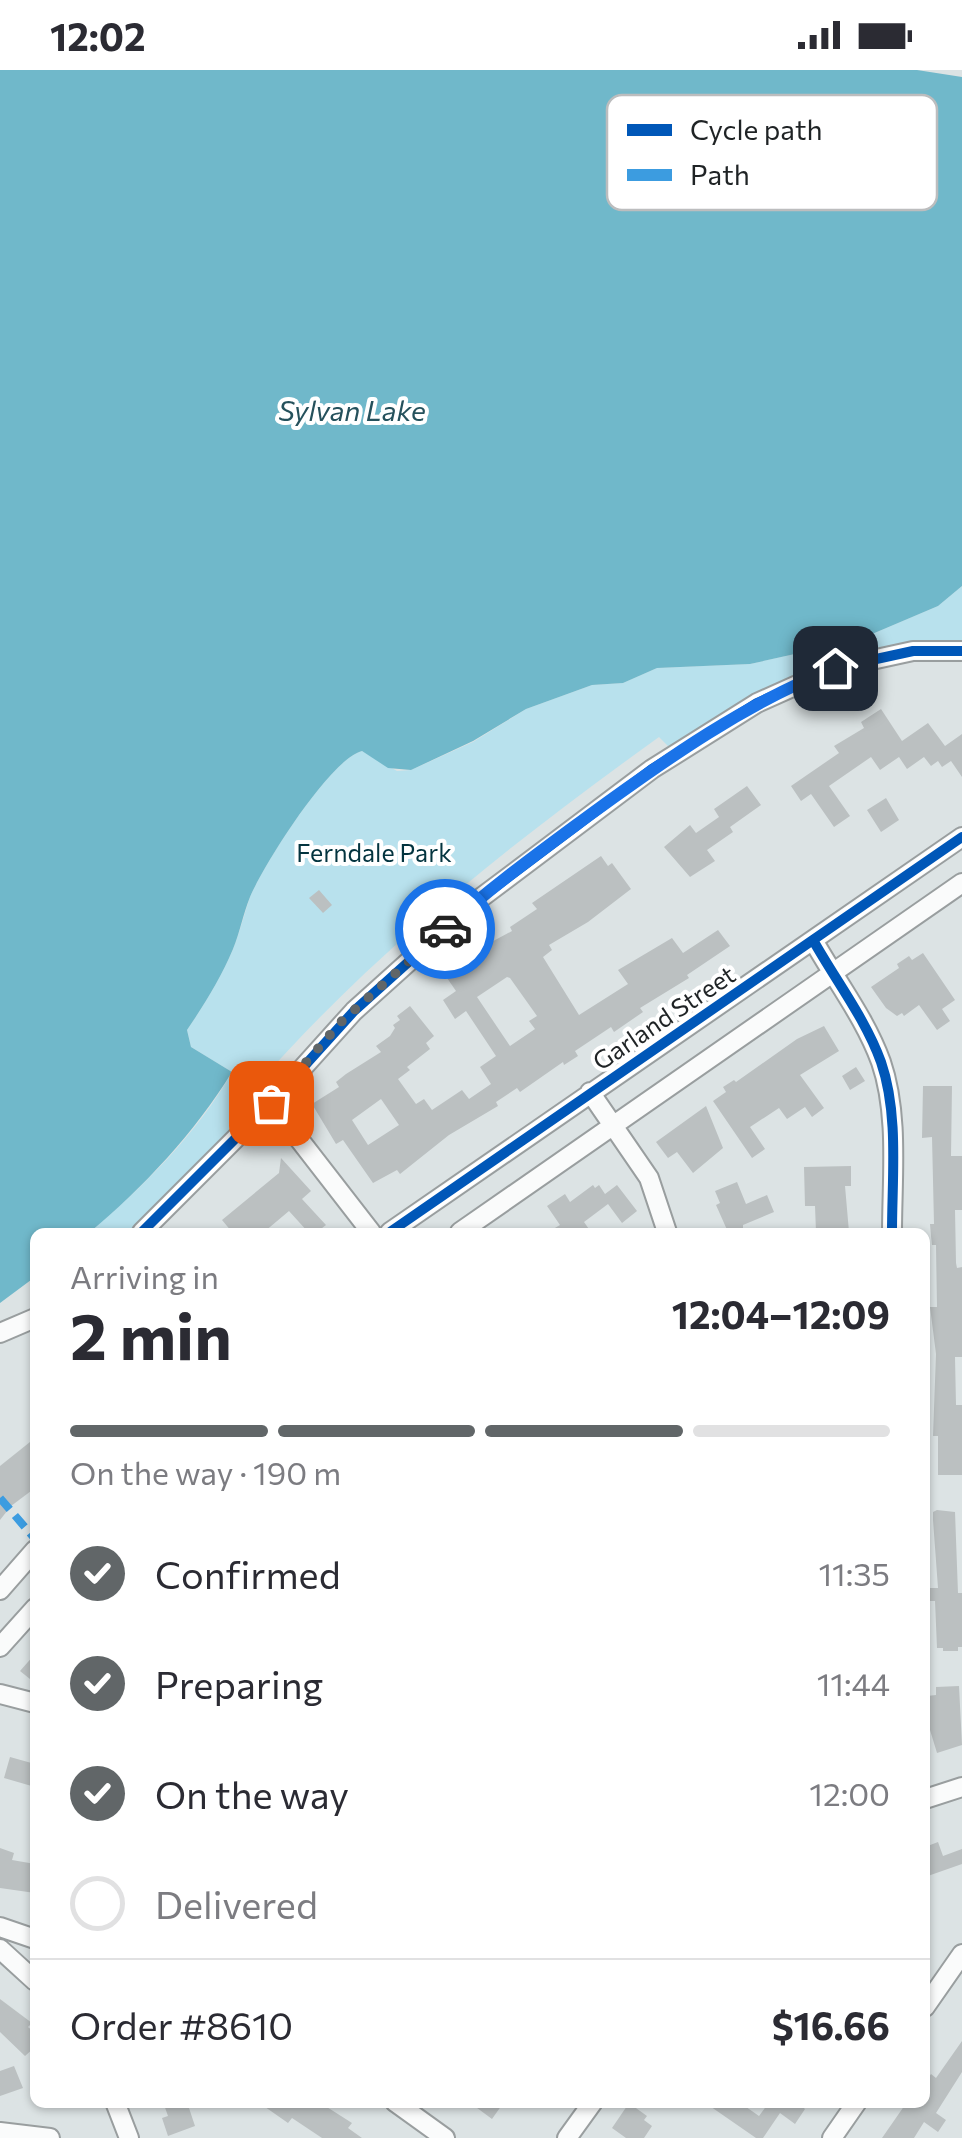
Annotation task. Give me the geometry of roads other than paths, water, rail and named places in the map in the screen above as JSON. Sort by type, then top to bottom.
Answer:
[{"type":"street","points":[[146,1228],[271,1103],[341,1022],[474,903],[663,762],[757,703],[835,668],[912,651],[962,650]]},
{"type":"street","name":"Garland Street","points":[[396,1228],[962,838]]},
{"type":"street","points":[[466,1228],[962,883]]},
{"type":"street","points":[[813,940],[859,1014],[882,1065],[892,1125],[892,1228]]},
{"type":"street","points":[[590,1092],[648,1178],[666,1228]]},
{"type":"street","points":[[271,1103],[368,1228]]},
{"type":"street","points":[[0,1333],[30,1320]]},
{"type":"street","points":[[0,1590],[30,1556]]},
{"type":"street","points":[[0,1648],[30,1614]]},
{"type":"street","points":[[0,1694],[30,1702]]},
{"type":"street","points":[[930,1797],[962,1787]]},
{"type":"street","points":[[0,1927],[30,1937]]},
{"type":"street","points":[[0,1949],[30,1976]]},
{"type":"street","points":[[930,1999],[962,1954]]},
{"type":"street","points":[[116,2108],[129,2138]]},
{"type":"street","points":[[404,2108],[445,2138]]},
{"type":"street","points":[[568,2138],[589,2108]]},
{"type":"street","points":[[832,2138],[853,2108]]},
{"type":"street","points":[[0,2132],[50,2138]]},
{"type":"water","name":"Sylvan Lake","points":[[0,70],[917,70],[962,77],[962,586],[938,606],[858,640],[750,664],[657,668],[623,683],[592,685],[526,709],[473,741],[411,770],[388,768],[362,751],[349,758],[316,793],[268,862],[250,897],[223,970],[187,1030],[191,1047],[232,1072],[167,1158],[94,1228],[30,1228],[30,1281],[0,1303]]},
{"type":"park label","name":"Ferndale Park","points":[[374,853]]}]
